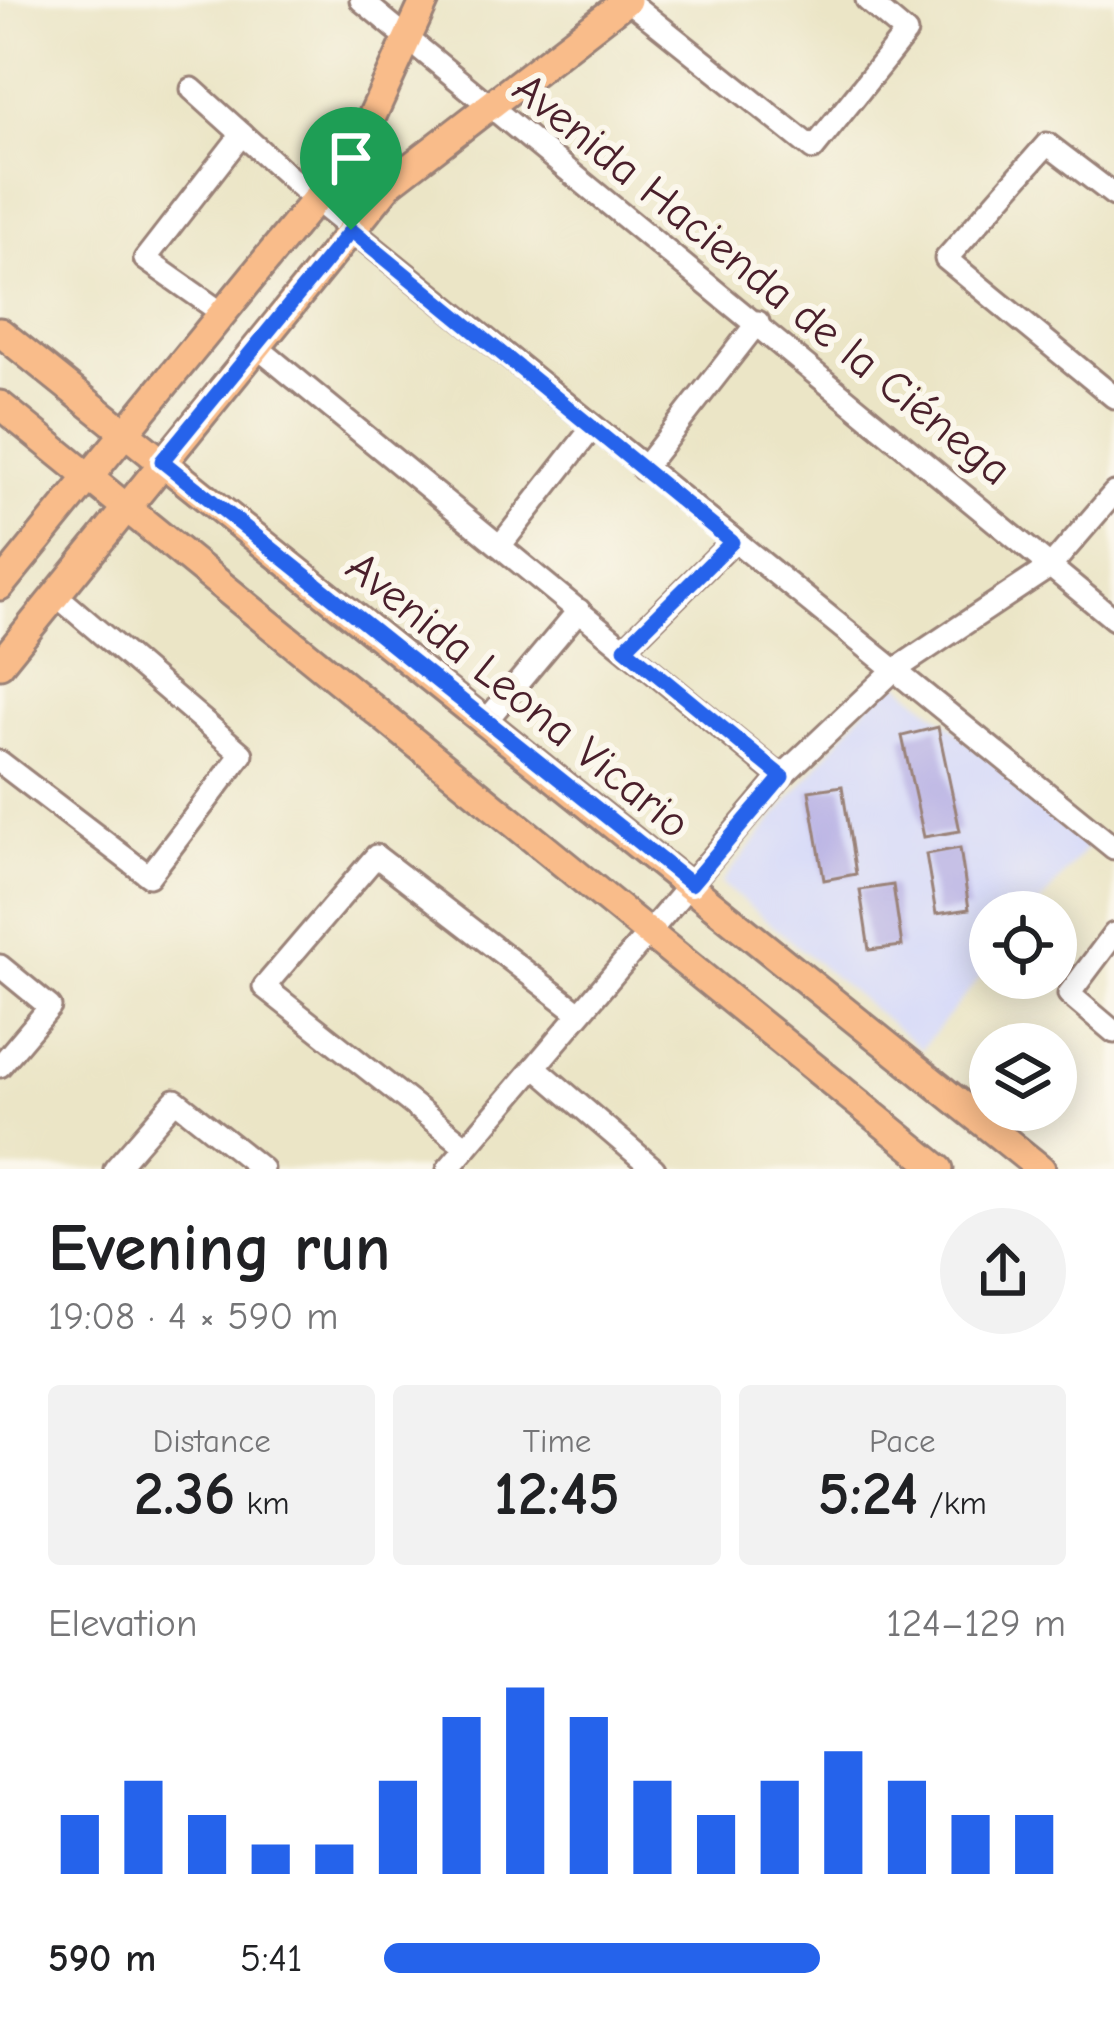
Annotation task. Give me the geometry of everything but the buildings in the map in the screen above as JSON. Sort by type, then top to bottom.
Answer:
[{"type":"main road","points":[[0,586],[315,200],[369,123],[425,0]]},
{"type":"main road","points":[[0,664],[390,183],[494,108],[627,0]]},
{"type":"main road","name":"Avenida Leona Vicario","points":[[0,332],[1041,1169]]},
{"type":"main road","points":[[0,405],[939,1169]]},
{"type":"street","name":"Avenida Hacienda de la Ciénega","points":[[361,0],[1114,619]]},
{"type":"street","points":[[627,0],[813,148],[906,33],[867,0]]},
{"type":"street","points":[[192,89],[351,230],[1114,848]]},
{"type":"street","points":[[222,314],[145,259],[242,134]]},
{"type":"street","points":[[1114,195],[1047,144],[946,259],[1114,397]]},
{"type":"street","points":[[644,469],[758,322]]},
{"type":"street","points":[[257,347],[782,777]]},
{"type":"street","points":[[500,546],[593,428]]},
{"type":"street","points":[[448,1169],[782,777],[892,672],[1051,566],[1114,493]]},
{"type":"street","points":[[625,648],[732,542]]},
{"type":"street","points":[[0,762],[149,876],[242,754],[55,594]]},
{"type":"street","points":[[486,721],[579,610]]},
{"type":"street","points":[[464,1145],[264,987],[376,856],[578,1012]]},
{"type":"street","points":[[1114,934],[1069,994],[1114,1033]]},
{"type":"street","points":[[0,966],[50,1007],[0,1066]]},
{"type":"street","points":[[535,1067],[654,1169]]},
{"type":"street","points":[[115,1169],[175,1100],[262,1169]]},
{"type":"shaded area","points":[[891,677],[1091,842],[1050,891],[969,891],[969,991],[921,1049],[721,883]]},
{"type":"route","points":[[351,230],[732,542],[625,648],[782,777],[691,884],[162,461],[351,230]]}]
